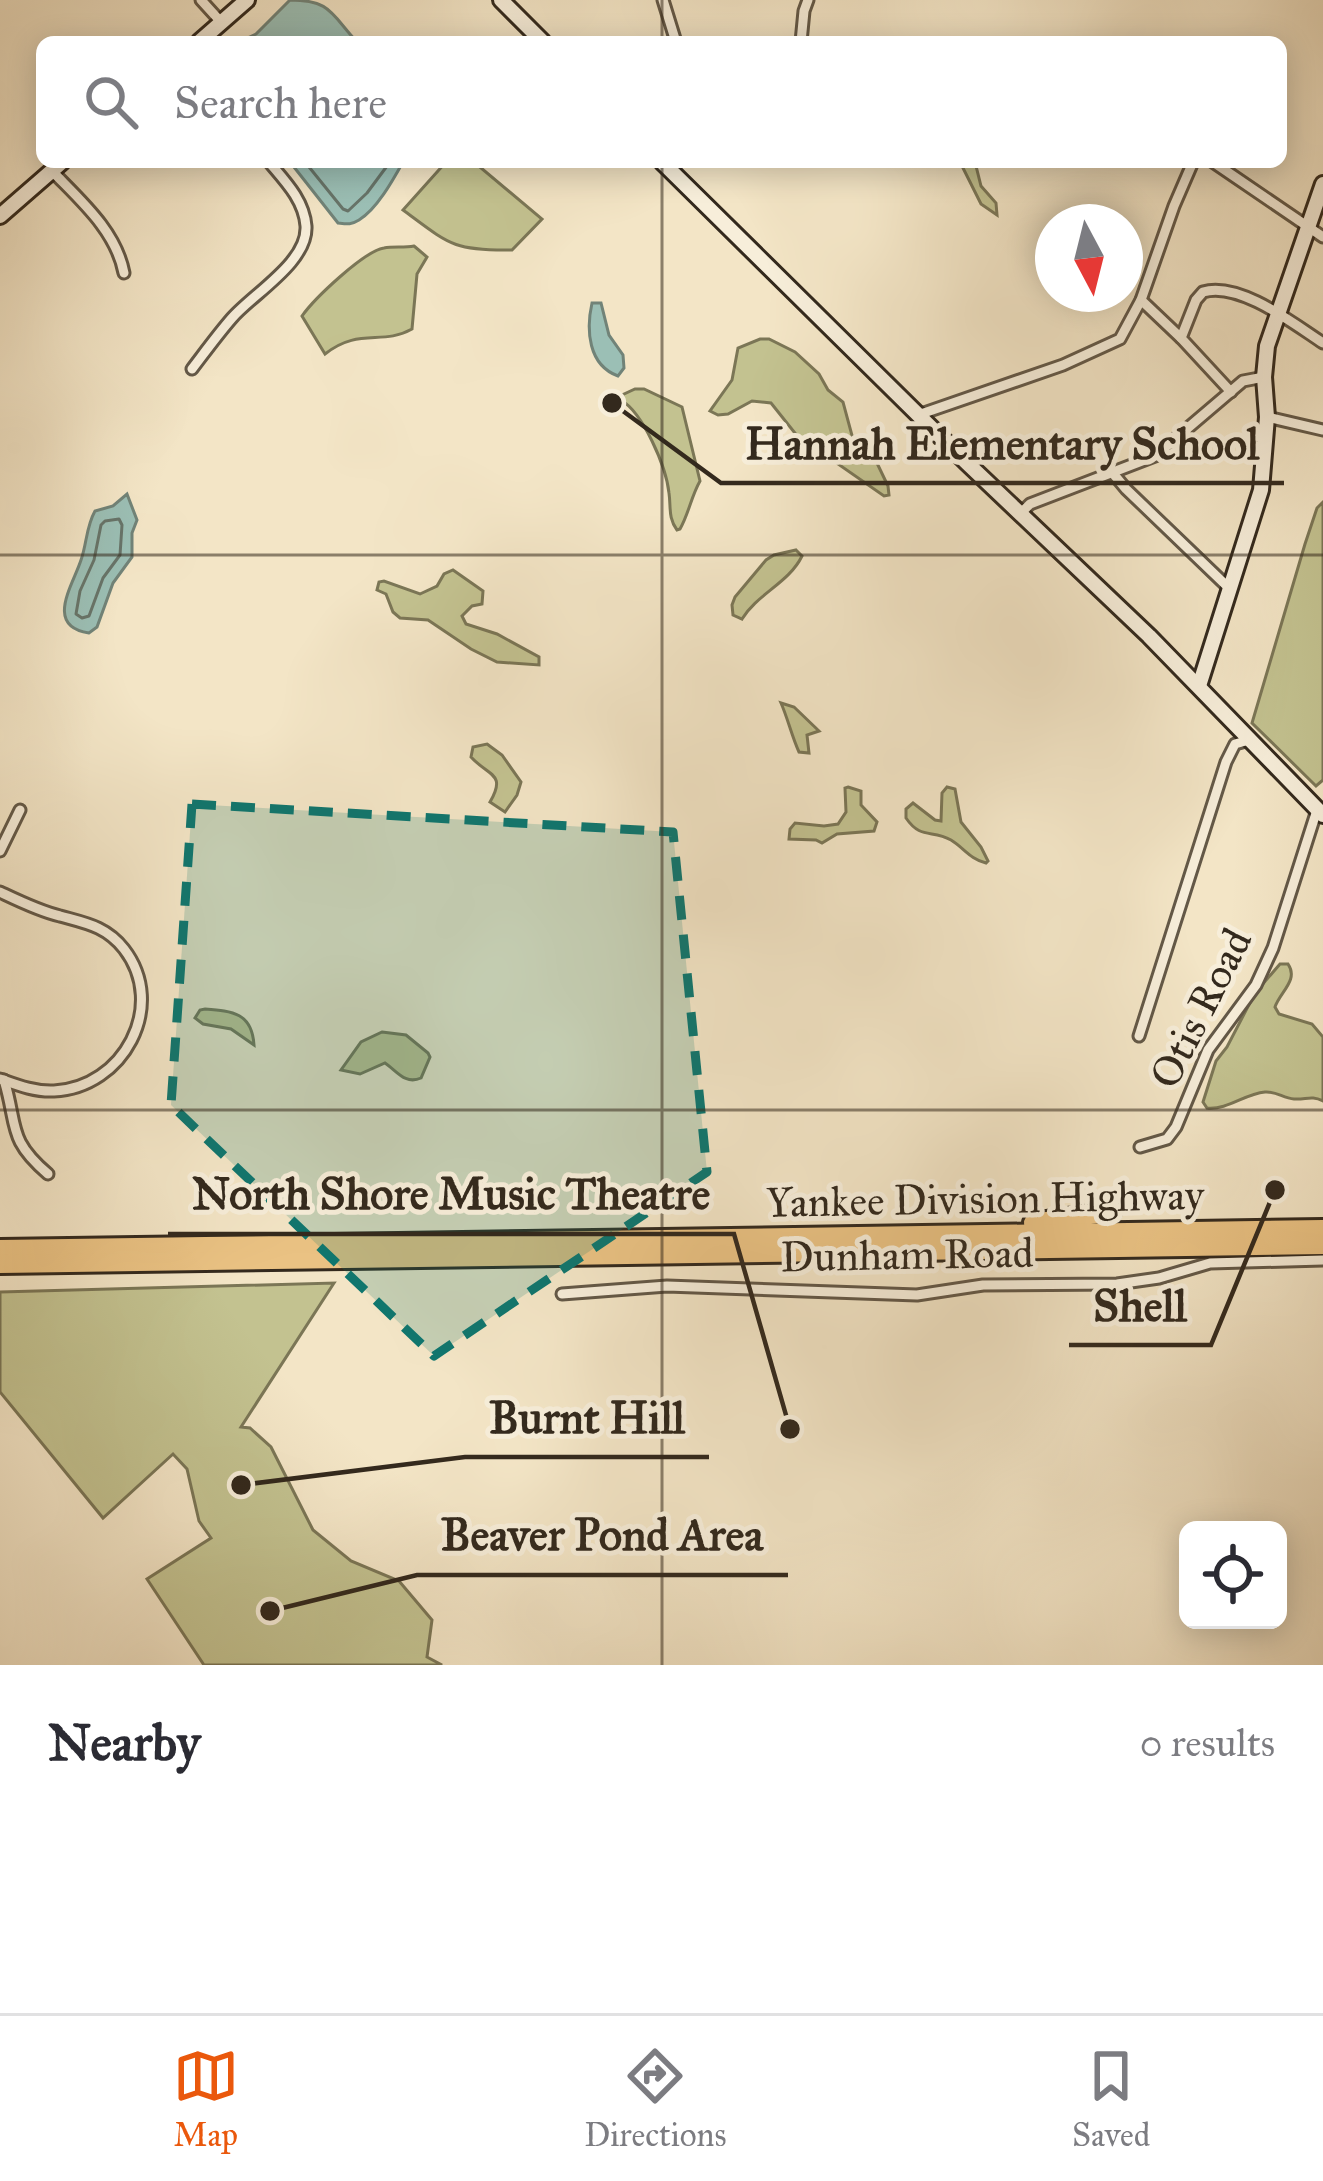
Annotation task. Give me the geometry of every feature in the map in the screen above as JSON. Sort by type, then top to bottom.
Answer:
[{"type":"highway","points":[[952,1235],[1111,1212]]},
{"type":"highway","name":"Yankee Division Highway","points":[[0,1249],[1323,1229]]},
{"type":"highway","name":"Yankee Division Highway","points":[[0,1264],[1323,1245]]},
{"type":"main road","points":[[206,36],[247,0]]},
{"type":"main road","points":[[501,0],[537,36]]},
{"type":"main road","points":[[0,216],[56,168]]},
{"type":"main road","points":[[668,168],[1199,686],[1320,813]]},
{"type":"main road","points":[[1199,686],[1261,490],[1267,417],[1265,353],[1323,184]]},
{"type":"street","points":[[201,0],[221,22]]},
{"type":"street","points":[[663,0],[674,36]]},
{"type":"street","points":[[802,36],[808,0]]},
{"type":"street","points":[[58,168],[120,255],[124,273]]},
{"type":"street","points":[[192,369],[229,321],[292,261],[304,239],[298,199],[274,168]]},
{"type":"street","points":[[1143,294],[1190,168]]},
{"type":"street","points":[[1222,168],[1323,237]]},
{"type":"street","points":[[1181,338],[1196,300],[1207,290],[1217,289],[1277,313],[1323,343]]},
{"type":"street","points":[[1143,302],[1231,392]]},
{"type":"street","points":[[918,415],[1103,347],[1120,338],[1134,312]]},
{"type":"street","points":[[1021,513],[1030,504],[1155,455],[1247,379],[1264,377]]},
{"type":"street","points":[[1267,417],[1323,430]]},
{"type":"street","points":[[1111,470],[1230,589]]},
{"type":"street","points":[[1139,1036],[1226,762],[1235,744],[1249,740]]},
{"type":"street","points":[[0,851],[20,810]]},
{"type":"street","name":"Otis Road","points":[[1140,1147],[1167,1139],[1176,1127],[1208,1050],[1256,986],[1320,813]]},
{"type":"street","points":[[0,892],[101,928],[131,962],[142,1011],[138,1029],[118,1060],[82,1084],[56,1091],[35,1090],[2,1080]]},
{"type":"street","points":[[2,1080],[12,1106],[15,1135],[30,1159],[48,1174]]},
{"type":"street","name":"Dunham Road","points":[[562,1294],[667,1286],[917,1295],[983,1285],[1117,1284],[1210,1263],[1323,1260]]},
{"type":"highlighted area","points":[[192,804],[673,832],[707,1172],[434,1356],[171,1105]]},
{"type":"shaded area","points":[[441,168],[481,168],[542,219],[512,250],[477,249],[442,238],[403,210]]},
{"type":"shaded area","points":[[963,168],[976,168],[981,186],[996,203],[997,215],[981,204]]},
{"type":"shaded area","points":[[414,246],[427,257],[417,274],[412,329],[349,341],[325,354],[302,316],[308,308],[375,251]]},
{"type":"shaded area","points":[[760,339],[795,352],[843,402],[854,443],[876,461],[889,495],[838,464],[829,453],[806,447],[771,403],[752,401],[728,414],[710,411],[732,380],[738,348]]},
{"type":"shaded area","points":[[635,389],[682,407],[700,481],[677,530],[658,455],[637,416],[621,400]]},
{"type":"shaded area","points":[[1323,502],[1323,780],[1316,786],[1252,723],[1305,544]]},
{"type":"shaded area","points":[[796,550],[802,556],[789,574],[742,619],[733,615],[735,597],[766,560]]},
{"type":"shaded area","points":[[453,570],[483,591],[482,604],[462,616],[466,624],[497,634],[539,657],[539,665],[497,662],[428,620],[400,618],[386,594],[377,590],[384,581],[420,594]]},
{"type":"shaded area","points":[[781,703],[794,707],[819,731],[807,735],[809,753],[799,752]]},
{"type":"shaded area","points":[[487,744],[502,755],[521,782],[505,812],[490,802],[496,780],[471,757],[473,747]]},
{"type":"shaded area","points":[[848,787],[861,791],[861,805],[877,822],[874,831],[837,834],[822,843],[789,839],[795,823],[838,824],[846,812]]},
{"type":"shaded area","points":[[947,787],[955,789],[961,822],[981,847],[986,863],[951,840],[922,832],[906,818],[906,809],[913,803],[941,821],[942,793]]},
{"type":"shaded area","points":[[1280,964],[1288,964],[1291,975],[1275,1007],[1279,1014],[1312,1024],[1323,1037],[1323,1101],[1265,1092],[1207,1108],[1203,1102],[1216,1061],[1255,993]]},
{"type":"shaded area","points":[[205,1009],[245,1020],[254,1045],[231,1029],[195,1018]]},
{"type":"shaded area","points":[[382,1032],[406,1035],[428,1053],[421,1078],[406,1078],[385,1063],[360,1074],[341,1070],[361,1042]]},
{"type":"shaded area","points":[[334,1283],[241,1427],[250,1428],[271,1447],[313,1530],[351,1561],[399,1581],[432,1620],[427,1657],[442,1665],[204,1665],[147,1579],[211,1538],[199,1521],[187,1469],[173,1454],[103,1518],[0,1392],[0,1292]]},
{"type":"water","points":[[290,0],[322,6],[352,36],[252,36]]},
{"type":"water","points":[[295,168],[399,168],[372,209],[354,223],[338,223]]},
{"type":"water","points":[[592,303],[601,303],[609,335],[623,355],[624,368],[618,376],[595,355],[589,324]]},
{"type":"water","points":[[127,494],[137,520],[132,557],[113,583],[97,627],[89,633],[75,629],[68,622],[65,603],[92,517]]},
{"type":"place","name":"Hannah Elementary School","points":[[612,403]]},
{"type":"place","name":"Shell","points":[[1275,1190]]},
{"type":"place","name":"North Shore Music Theatre","points":[[790,1429]]},
{"type":"place","name":"Burnt Hill","points":[[241,1485]]},
{"type":"place","name":"Beaver Pond Area","points":[[270,1611]]}]
